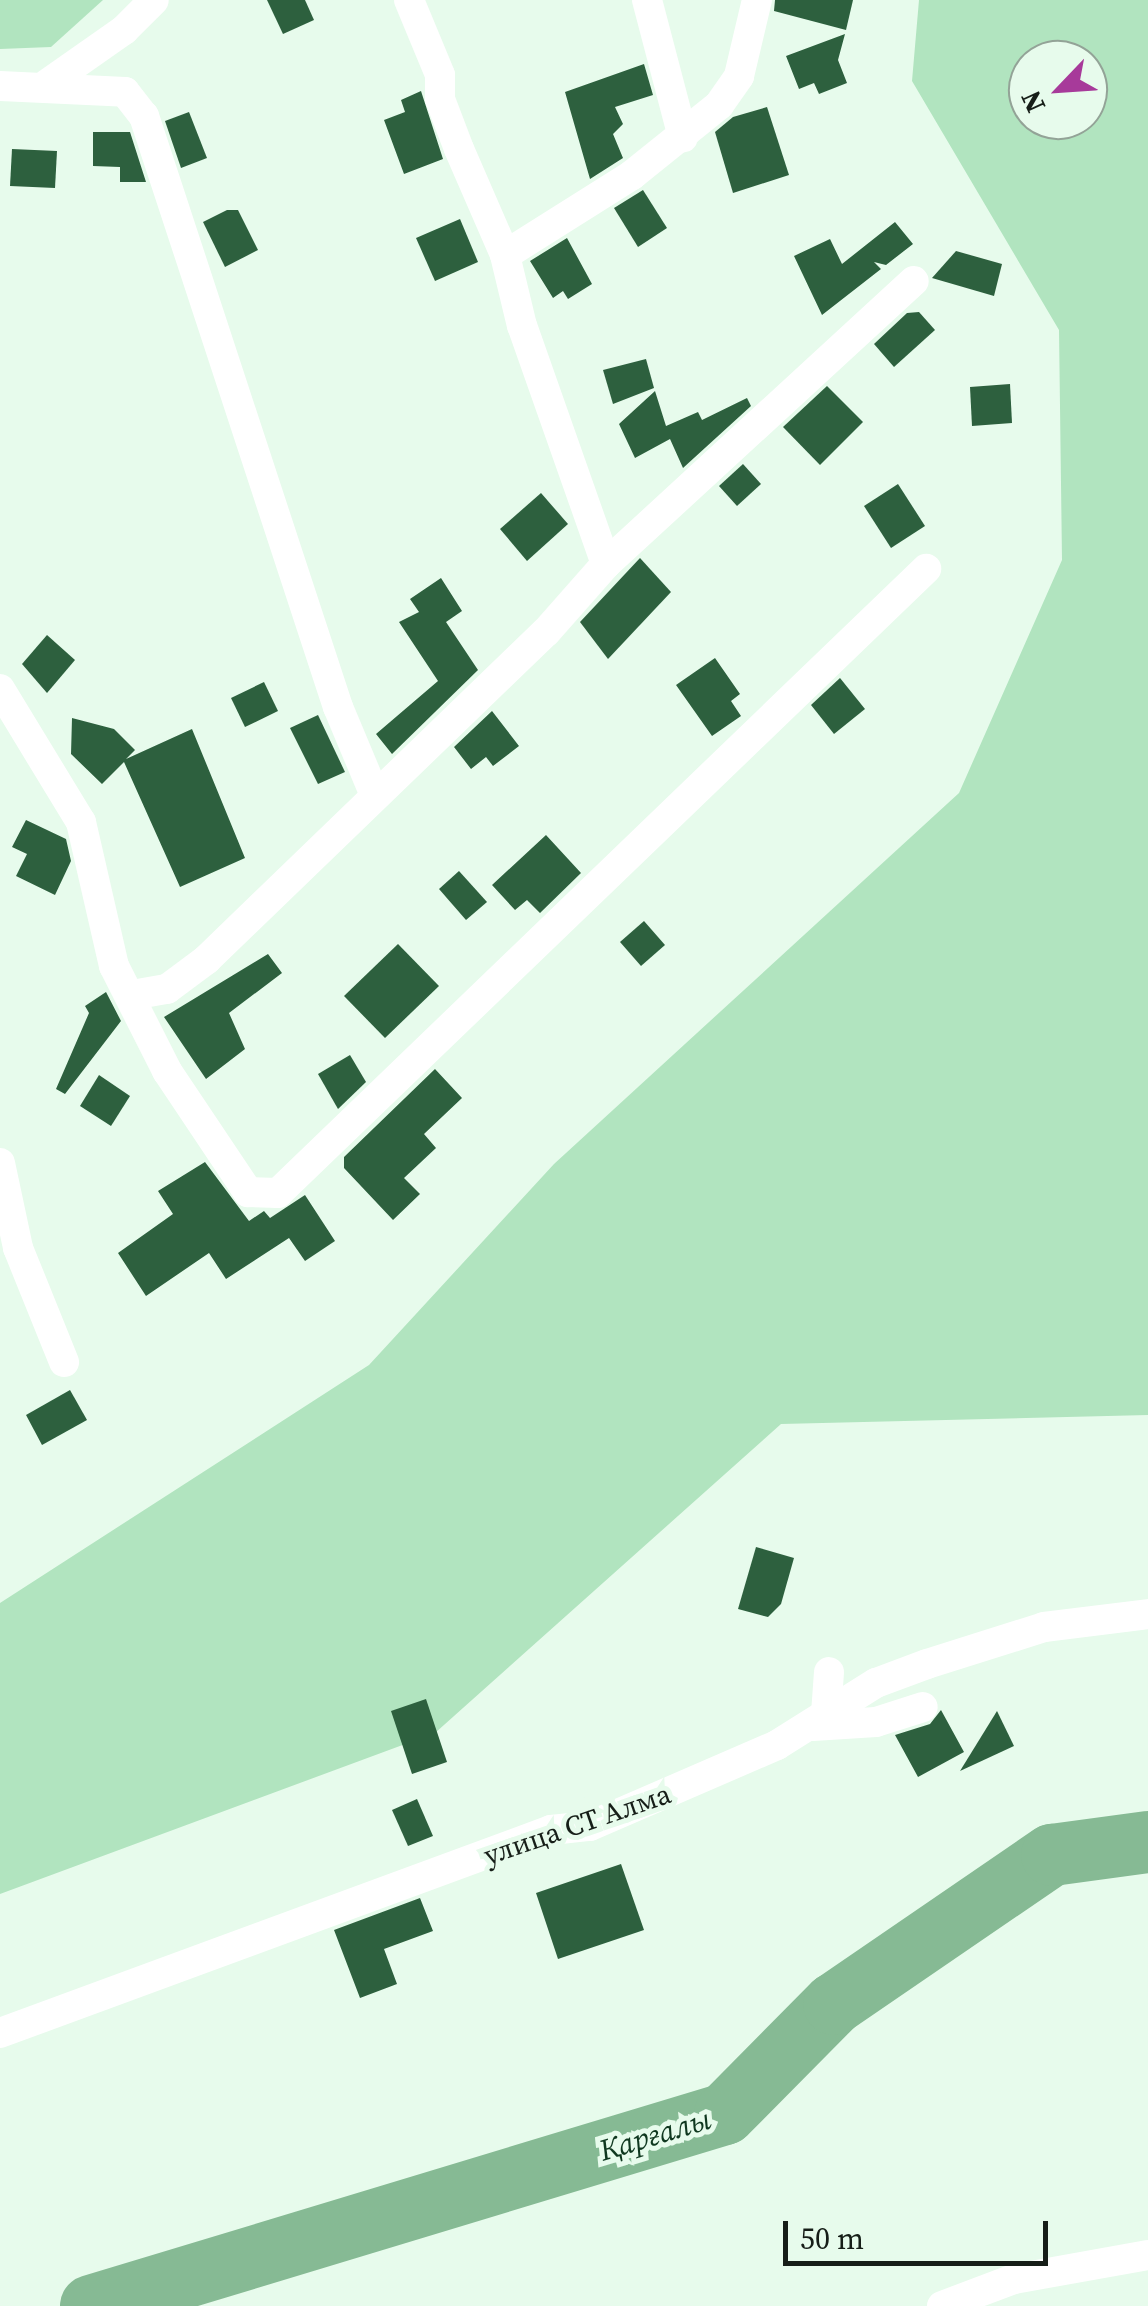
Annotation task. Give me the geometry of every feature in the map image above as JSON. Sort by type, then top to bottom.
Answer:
[{"type":"street","points":[[47,84],[154,0]]},
{"type":"street","points":[[410,0],[440,76],[440,99],[458,149],[505,255],[522,326],[606,564]]},
{"type":"street","points":[[646,0],[682,137]]},
{"type":"street","points":[[505,255],[682,137],[719,105],[739,76],[757,0]]},
{"type":"street","points":[[0,86],[47,84],[125,92],[144,116],[338,707],[374,793]]},
{"type":"street","points":[[132,996],[167,989],[206,960],[374,793],[546,632],[606,564],[914,281]]},
{"type":"street","points":[[0,690],[80,822],[114,966],[167,1071],[248,1192],[278,1192],[926,569]]},
{"type":"street","points":[[0,1162],[18,1248],[64,1362]]},
{"type":"street","name":"улица СТ Алма","points":[[0,2033],[551,1830],[590,1826],[816,1720],[876,1683],[1044,1627],[1148,1614]]},
{"type":"street","points":[[829,1672],[816,1720],[876,1722],[923,1706]]},
{"type":"street","points":[[942,2306],[1014,2280],[1148,2254]]},
{"type":"green space","points":[[0,0],[103,0],[51,47],[0,49]]},
{"type":"green space","points":[[919,0],[1148,0],[1148,1415],[781,1424],[435,1733],[0,1894],[0,1603],[369,1365],[554,1164],[959,793],[1062,560],[1059,330],[912,81]]},
{"type":"building","points":[[267,0],[305,0],[314,20],[283,34]]},
{"type":"building","points":[[775,0],[853,0],[846,30],[774,11]]},
{"type":"building","points":[[845,34],[838,60],[847,83],[819,94],[814,83],[799,89],[786,56]]},
{"type":"building","points":[[644,64],[653,95],[615,107],[623,124],[613,134],[623,158],[590,179],[565,92]]},
{"type":"building","points":[[421,91],[443,159],[404,174],[384,120],[405,112],[401,100]]},
{"type":"building","points":[[767,107],[789,175],[733,193],[715,132],[733,117]]},
{"type":"building","points":[[189,112],[207,158],[181,168],[165,121]]},
{"type":"building","points":[[93,132],[130,132],[146,182],[120,182],[120,167],[93,166]]},
{"type":"building","points":[[12,149],[57,151],[55,188],[10,186]]},
{"type":"building","points":[[643,190],[667,228],[638,247],[614,208]]},
{"type":"building","points":[[227,210],[238,210],[258,250],[225,267],[203,222]]},
{"type":"building","points":[[460,219],[478,262],[435,281],[416,238]]},
{"type":"building","points":[[895,222],[913,244],[886,265],[874,262],[881,269],[822,315],[794,256],[830,239],[842,264]]},
{"type":"building","points":[[567,238],[592,284],[568,299],[563,291],[553,298],[530,261]]},
{"type":"building","points":[[956,251],[1002,264],[994,296],[932,278]]},
{"type":"building","points":[[919,312],[935,330],[894,367],[874,344],[907,313]]},
{"type":"building","points":[[646,359],[654,388],[613,404],[603,370]]},
{"type":"building","points":[[1010,384],[1012,423],[972,426],[970,387]]},
{"type":"building","points":[[827,386],[863,422],[820,465],[783,427]]},
{"type":"building","points":[[655,391],[666,426],[698,412],[702,420],[747,398],[751,406],[683,468],[670,439],[635,458],[619,424]]},
{"type":"building","points":[[743,464],[761,484],[737,506],[719,486]]},
{"type":"building","points":[[898,484],[925,526],[891,548],[864,506]]},
{"type":"building","points":[[541,493],[568,524],[527,561],[500,529]]},
{"type":"building","points":[[640,558],[671,592],[608,659],[580,622]]},
{"type":"building","points":[[441,578],[462,611],[446,622],[478,670],[392,754],[376,734],[438,681],[399,622],[419,612],[410,599]]},
{"type":"building","points":[[47,635],[75,660],[47,693],[22,664]]},
{"type":"building","points":[[715,658],[740,694],[731,701],[741,716],[712,736],[676,685]]},
{"type":"building","points":[[840,678],[865,709],[834,734],[811,705]]},
{"type":"building","points":[[264,682],[278,711],[245,727],[231,698]]},
{"type":"building","points":[[492,711],[519,746],[493,766],[486,757],[471,769],[454,747]]},
{"type":"building","points":[[318,715],[345,772],[318,784],[290,728]]},
{"type":"building","points":[[72,718],[114,729],[135,750],[126,759],[192,729],[245,858],[180,887],[124,762],[102,784],[71,754]]},
{"type":"building","points":[[26,820],[66,839],[71,861],[55,895],[16,876],[27,854],[12,847]]},
{"type":"building","points":[[546,835],[581,873],[540,913],[527,900],[515,910],[492,885]]},
{"type":"building","points":[[459,871],[487,902],[466,920],[439,889]]},
{"type":"building","points":[[644,921],[665,945],[641,966],[620,942]]},
{"type":"building","points":[[398,944],[439,986],[385,1038],[344,996]]},
{"type":"building","points":[[268,954],[282,973],[229,1013],[245,1049],[206,1079],[164,1017]]},
{"type":"building","points":[[106,992],[121,1021],[65,1094],[56,1089],[89,1013],[85,1006]]},
{"type":"building","points":[[350,1055],[366,1082],[338,1109],[318,1074]]},
{"type":"building","points":[[435,1069],[462,1098],[424,1134],[436,1148],[404,1178],[420,1194],[393,1220],[344,1168],[344,1157]]},
{"type":"building","points":[[99,1075],[130,1096],[111,1126],[80,1106]]},
{"type":"building","points":[[205,1162],[249,1221],[264,1211],[270,1218],[305,1195],[335,1241],[305,1261],[289,1238],[226,1279],[209,1253],[146,1296],[118,1253],[173,1214],[158,1191]]},
{"type":"building","points":[[70,1390],[87,1420],[42,1445],[26,1415]]},
{"type":"building","points":[[756,1547],[794,1558],[781,1604],[768,1617],[738,1609]]},
{"type":"building","points":[[426,1699],[447,1762],[412,1774],[391,1711]]},
{"type":"building","points":[[941,1710],[964,1752],[918,1777],[895,1735],[930,1724]]},
{"type":"building","points":[[997,1711],[1014,1746],[960,1771]]},
{"type":"building","points":[[417,1799],[433,1836],[408,1846],[392,1810]]},
{"type":"building","points":[[621,1864],[644,1930],[558,1959],[536,1893]]},
{"type":"building","points":[[420,1898],[433,1931],[384,1949],[397,1984],[360,1998],[334,1930]]},
{"type":"waterway","name":"Қарғалы","points":[[91,2306],[725,2114],[834,2004],[1052,1855],[1148,1842]]}]
